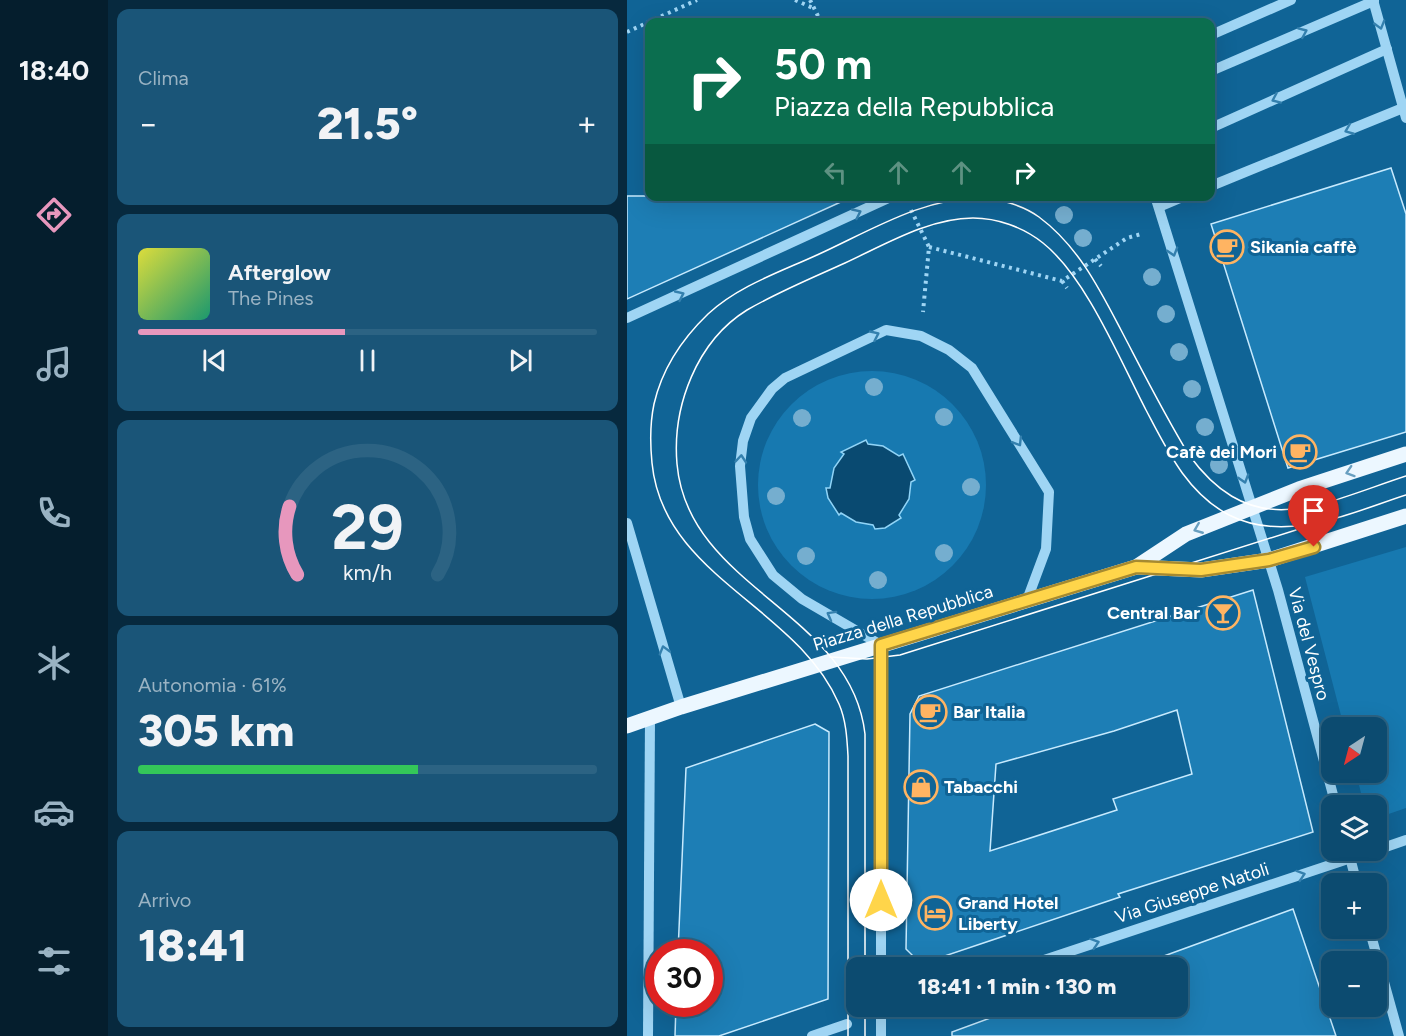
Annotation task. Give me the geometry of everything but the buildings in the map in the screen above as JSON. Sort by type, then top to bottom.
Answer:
[{"type":"main road","points":[[1136,567],[1186,534],[1253,507],[1406,454]]},
{"type":"main road","points":[[1136,567],[1201,570],[1269,560],[1406,516]]},
{"type":"main road","name":"Piazza della Repubblica","points":[[627,726],[681,706],[1136,567]]},
{"type":"street","points":[[1215,33],[1291,0]]},
{"type":"street","points":[[1215,69],[1373,1],[1405,113],[1215,184]]},
{"type":"street","points":[[1215,126],[1387,49]]},
{"type":"street","points":[[627,318],[882,201]]},
{"type":"street","points":[[1157,202],[1269,560]]},
{"type":"street","points":[[881,957],[881,645],[802,599],[779,581],[760,558],[750,539],[744,518],[740,466],[743,441],[751,418],[761,402],[785,378],[886,330],[921,336],[949,350],[972,368],[1049,492],[1046,549],[1027,600]]},
{"type":"street","points":[[627,523],[681,706]]},
{"type":"street","name":"Via del Vespro","points":[[1269,560],[1333,795]]},
{"type":"street","points":[[648,1036],[650,718]]},
{"type":"street","name":"Via Giuseppe Natoli","points":[[1387,846],[1406,840]]},
{"type":"street","name":"Via Giuseppe Natoli","points":[[1052,957],[1332,861]]},
{"type":"street","points":[[1372,939],[1399,1036]]},
{"type":"street","points":[[881,1017],[881,1036]]},
{"type":"street","points":[[813,1036],[847,1024]]},
{"type":"path","points":[[658,18],[697,0]]},
{"type":"path","points":[[795,0],[814,9]]},
{"type":"path","points":[[810,0],[819,18]]},
{"type":"path","points":[[627,32],[645,24]]},
{"type":"path","points":[[908,205],[929,247],[921,336]]},
{"type":"path","points":[[1062,281],[1127,238],[1165,228]]},
{"type":"path","points":[[929,247],[1062,281],[1067,288]]},
{"type":"path","points":[[1095,259],[1101,266]]},
{"type":"shaded area","points":[[861,371],[883,371],[916,379],[936,390],[953,404],[967,421],[978,441],[986,474],[982,518],[978,529],[967,549],[953,566],[936,580],[905,595],[883,599],[861,599],[839,595],[818,586],[799,573],[784,558],[771,539],[762,518],[758,496],[758,474],[762,452],[771,431],[784,412],[799,397],[818,384],[839,375]]},
{"type":"shaded area","points":[[866,440],[868,444],[883,446],[899,456],[903,454],[915,480],[911,482],[909,499],[899,515],[901,518],[885,528],[875,529],[873,525],[856,522],[841,513],[839,515],[828,498],[826,488],[830,488],[834,468],[844,454],[841,452]]},
{"type":"shaded area","points":[[1406,547],[1406,808],[1387,815],[1387,795],[1362,795],[1358,783],[1387,783],[1387,717],[1341,717],[1305,577]]},
{"type":"tram line","points":[[848,1036],[848,756],[846,729],[841,710],[819,670],[794,641],[705,564],[680,535],[661,502],[652,463],[652,418],[662,379],[682,344],[708,314],[732,295],[897,217],[950,201]]},
{"type":"tram line","points":[[1001,201],[1019,206],[1039,217],[1053,228],[1076,254],[1104,299],[1189,455],[1213,483],[1238,500],[1264,508],[1290,509],[1317,505],[1406,476]]},
{"type":"tram line","points":[[865,957],[865,734],[853,692],[831,658],[802,627],[738,572],[709,542],[688,506],[677,464],[679,420],[691,377],[714,339],[729,323],[747,310],[795,285],[923,227],[956,219],[982,218],[1000,222],[1027,232],[1043,243],[1074,276],[1101,320],[1170,455],[1190,483],[1214,506],[1229,515],[1251,523],[1273,527],[1295,526],[1340,517],[1406,495]]},
{"type":"tram line","points":[[830,657],[867,659],[900,655],[1296,530]]},
{"type":"tram line","points":[[865,1017],[865,1036]]},
{"type":"place","name":"Sikania caffè","points":[[1227,247]]},
{"type":"place","name":"Cafè dei Mori","points":[[1300,452]]},
{"type":"place","name":"Central Bar","points":[[1223,613]]},
{"type":"place","name":"Bar Italia","points":[[930,712]]},
{"type":"place","name":"Tabacchi","points":[[921,787]]},
{"type":"place","name":"Grand Hotel Liberty","points":[[935,913]]},
{"type":"route","points":[[881,900],[881,645],[1136,567],[1201,570],[1269,560],[1314,547]]}]
